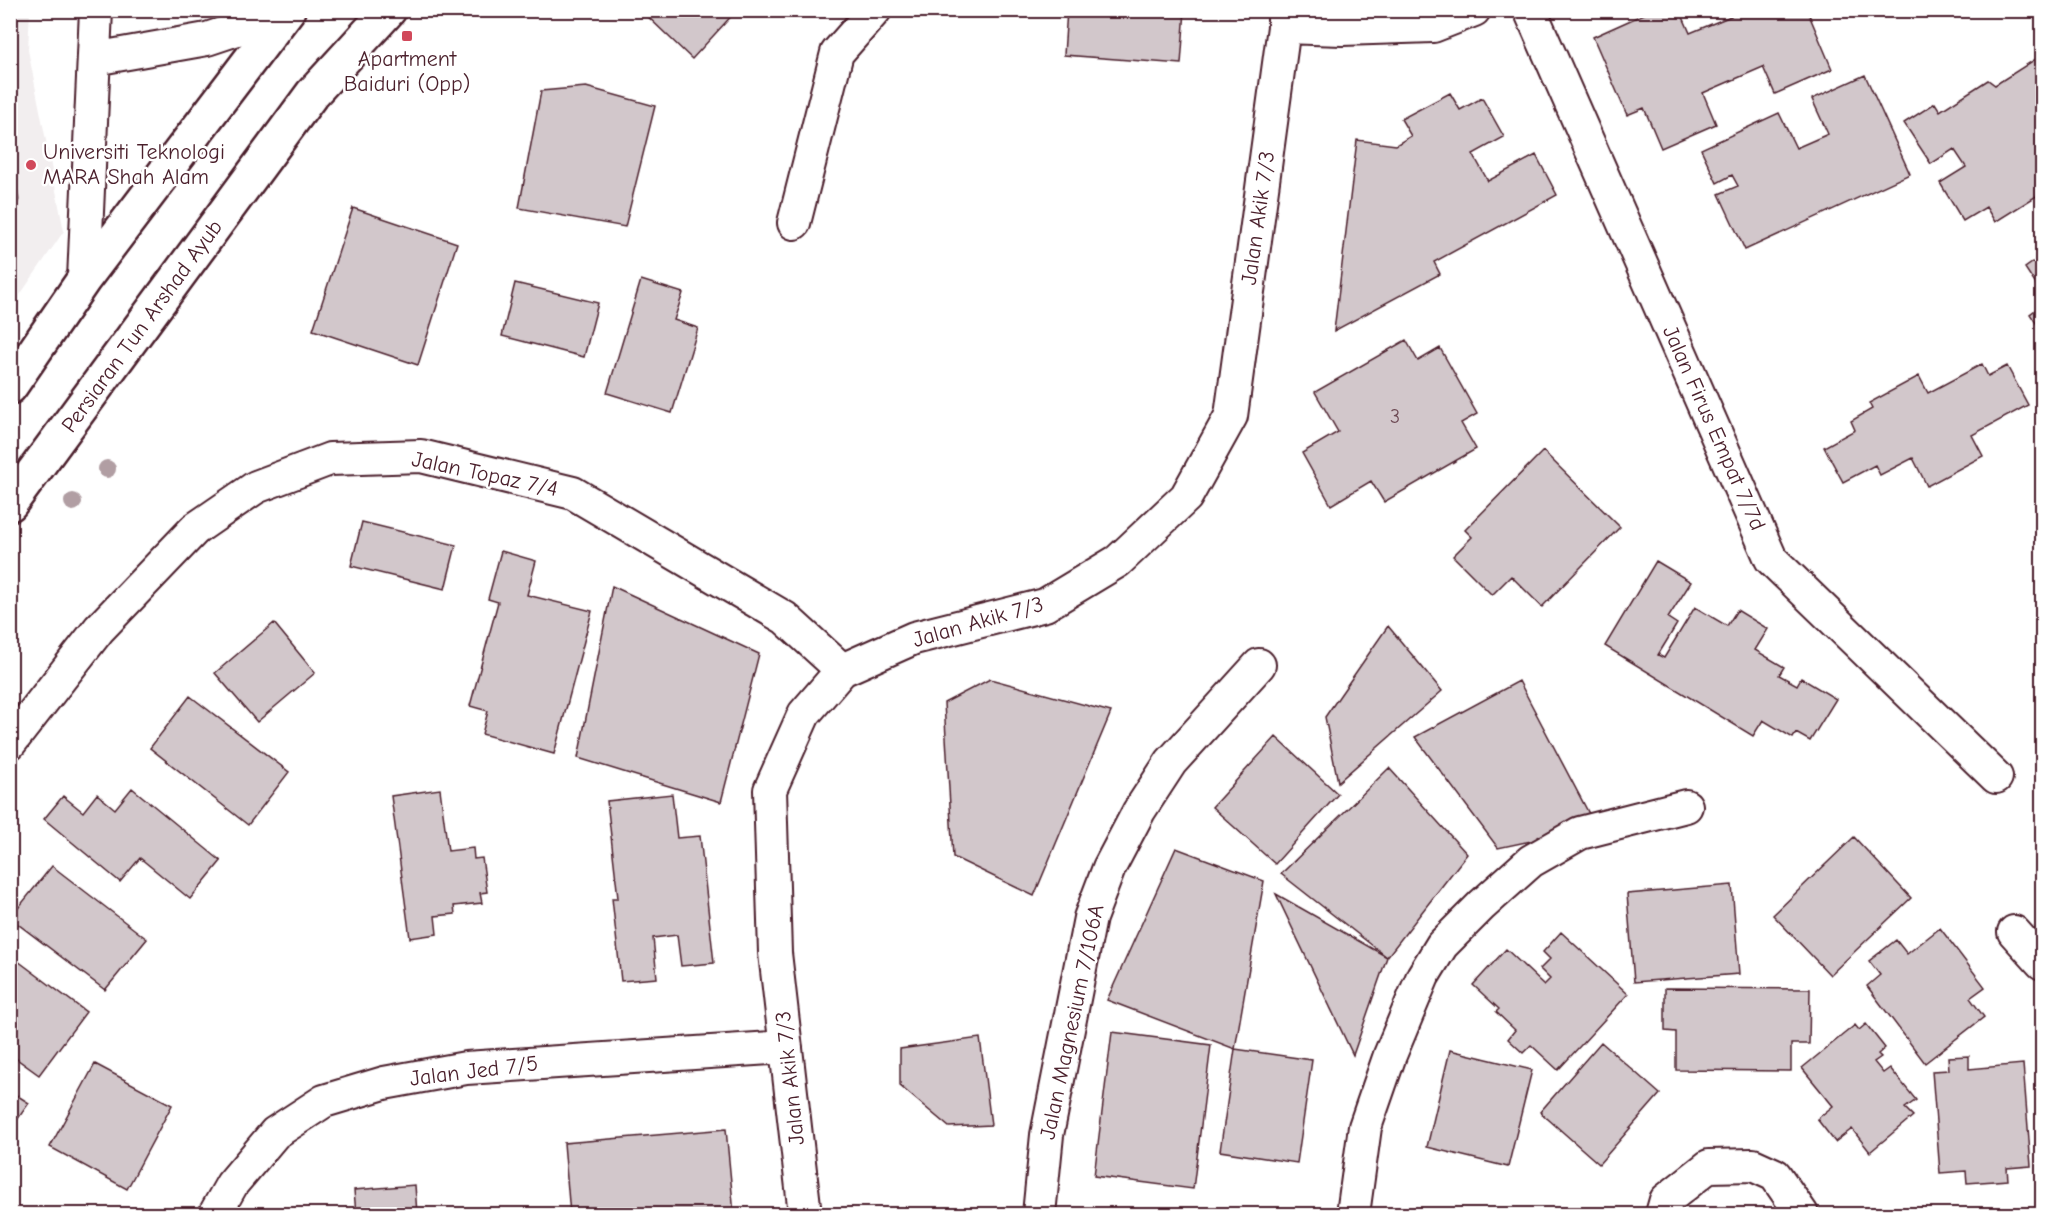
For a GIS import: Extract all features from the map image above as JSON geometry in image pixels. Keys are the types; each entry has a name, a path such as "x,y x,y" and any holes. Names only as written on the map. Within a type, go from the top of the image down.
{"main road":[{"name":"Persiaran Tun Arshad Ayub","path":"10,504 312,94 389,10"},
{"path":"10,387 84,279 286,12"}],"street":[{"path":"84,279 96,10"},
{"path":"794,223 837,53 875,10"},
{"path":"1284,19 1342,28 1433,26 1474,10"},
{"name":"Jalan Firus Empat 7/7d","path":"1530,10 1771,559 1996,777"},
{"path":"94,59 207,39 286,12"},
{"name":"Jalan Akik 7/3","path":"805,1215 775,953 770,790 804,714 843,669 915,638 1045,606 1118,561 1186,497 1231,416 1284,19"},
{"name":"Jalan Topaz 7/4","path":"10,743 99,629 195,529 256,487 330,459 421,456 573,493 785,618 843,669"},
{"name":"Jalan Magnesium 7/106A","path":"1038,1215 1047,1135 1090,918 1110,868 1139,811 1171,762 1258,665"},
{"path":"1353,1215 1365,1127 1390,1056 1423,976 1442,945 1531,861 1580,833 1686,806"},
{"path":"2014,932 2043,963"},
{"name":"Jalan Jed 7/5","path":"215,1215 232,1184 275,1133 324,1101 384,1083 466,1068 786,1047"},
{"path":"1662,1215 1665,1200 1709,1166 1753,1165 1775,1175 1802,1215"}],"shaded area":[{"name":"Universiti Teknologi MARA Shah Alam","path":"11,11 30,11 28,50 64,231 11,308"},
{"path":"11,155 19,200 10,218"}],"building":[{"path":"645,10 737,10 692,59 643,12"},
{"path":"1067,10 1185,10 1181,64 1064,55"},
{"path":"1653,10 1680,10 1690,33 1731,16 1729,10 1807,10 1832,69 1775,94 1763,67 1703,93 1716,124 1661,148 1644,108 1627,115 1593,37"},
{"path":"2042,55 2042,201 2038,195 1995,222 1986,207 1963,221 1940,183 1966,167 1954,149 1931,164 1904,123 1935,103 1940,111 1988,80 1995,85"},
{"path":"1865,75 1910,174 1745,250 1719,194 1738,186 1732,175 1717,183 1701,149 1779,113 1796,148 1828,134 1812,99"},
{"path":"586,87 655,106 625,227 519,208 541,91"},
{"path":"1450,93 1460,110 1482,98 1504,137 1473,154 1488,181 1536,155 1557,195 1434,262 1440,274 1334,331 1357,140 1396,145 1411,136 1401,119"},
{"path":"353,208 457,243 418,365 313,330"},
{"path":"2042,256 2042,294 2025,268"},
{"path":"641,280 683,293 674,320 698,328 672,413 607,393"},
{"path":"515,283 598,303 584,357 502,336"},
{"path":"2042,305 2042,332 2030,314"},
{"path":"1406,340 1418,361 1440,348 1477,414 1461,423 1476,449 1384,502 1371,481 1331,505 1302,453 1338,432 1315,392"},
{"path":"1982,364 1988,376 2007,366 2028,405 1972,435 1983,456 1927,486 1913,458 1880,475 1875,465 1843,482 1824,447 1855,430 1851,421 1872,409 1869,403 1919,376 1928,393"},
{"path":"1543,451 1620,527 1542,607 1511,576 1492,595 1453,556 1472,537 1465,530"},
{"path":"362,522 456,545 445,589 351,566"},
{"path":"501,551 536,561 527,595 592,611 554,754 482,734 488,711 470,706 498,602 488,599"},
{"path":"1656,561 1691,582 1668,618 1677,624 1658,655 1664,658 1695,607 1727,626 1737,610 1768,629 1755,650 1784,667 1779,675 1797,685 1801,678 1836,699 1810,741 1796,733 1793,738 1763,720 1753,736 1605,646"},
{"path":"612,586 759,654 721,802 578,758"},
{"path":"274,623 315,673 257,722 215,673"},
{"path":"1388,626 1442,691 1338,782 1325,717"},
{"path":"990,679 1111,712 1034,896 953,857 944,703"},
{"path":"1519,681 1596,827 1498,848 1415,737"},
{"path":"190,696 289,772 248,825 150,748"},
{"path":"1276,737 1338,794 1275,864 1212,807"},
{"path":"1389,768 1467,854 1387,957 1281,874"},
{"path":"132,788 221,861 190,899 140,858 120,882 44,819 63,796 83,812 97,794 115,809"},
{"path":"440,789 448,851 473,848 474,859 482,858 487,892 480,893 482,903 454,906 455,914 435,916 437,934 410,938 391,796"},
{"path":"672,794 677,838 700,836 714,963 681,966 677,935 653,938 657,978 621,981 612,898 618,898 607,801"},
{"path":"1854,837 1911,898 1830,975 1773,915"},
{"path":"1176,848 1264,881 1235,1049 1107,1000"},
{"path":"52,866 147,939 105,990 10,918"},
{"path":"1732,885 1739,974 1634,982 1627,894"},
{"path":"1276,894 1387,957 1353,1055"},
{"path":"1940,928 1985,987 1970,998 1984,1017 1925,1063 1867,986 1880,975 1869,961 1896,940 1907,954"},
{"path":"1561,932 1628,994 1558,1070 1531,1045 1523,1053 1508,1039 1515,1030 1496,1012 1499,1009 1473,985 1506,949 1544,985 1550,979 1540,969 1550,959 1543,952"},
{"path":"10,955 86,1012 39,1075 10,1054"},
{"path":"1665,988 1810,989 1809,1044 1791,1044 1791,1071 1676,1070 1676,1032 1665,1031"},
{"path":"1866,1024 1885,1048 1878,1054 1881,1057 1874,1062 1883,1073 1890,1068 1916,1100 1905,1108 1913,1116 1870,1152 1852,1129 1835,1142 1817,1119 1833,1106 1802,1068 1855,1025 1859,1030"},
{"path":"1112,1032 1211,1045 1193,1189 1094,1176"},
{"path":"980,1038 991,1125 949,1127 900,1086 900,1049"},
{"path":"1601,1042 1660,1094 1599,1164 1540,1112"},
{"path":"1235,1049 1312,1060 1297,1163 1220,1151"},
{"path":"1450,1050 1532,1070 1508,1167 1427,1147"},
{"path":"1969,1056 1969,1069 2023,1064 2031,1166 2007,1168 2008,1180 1967,1183 1966,1171 1940,1173 1932,1071 1949,1070 1948,1057"},
{"path":"95,1064 172,1105 127,1189 50,1147"},
{"path":"10,1091 29,1103 10,1130"},
{"path":"726,1129 734,1214 570,1214 564,1143"},
{"path":"415,1185 417,1214 356,1214 354,1190"}],"place":[{"name":"Apartment Baiduri (Opp)","path":"407,36"},
{"name":"Universiti Teknologi MARA Shah Alam","path":"31,165"}]}
